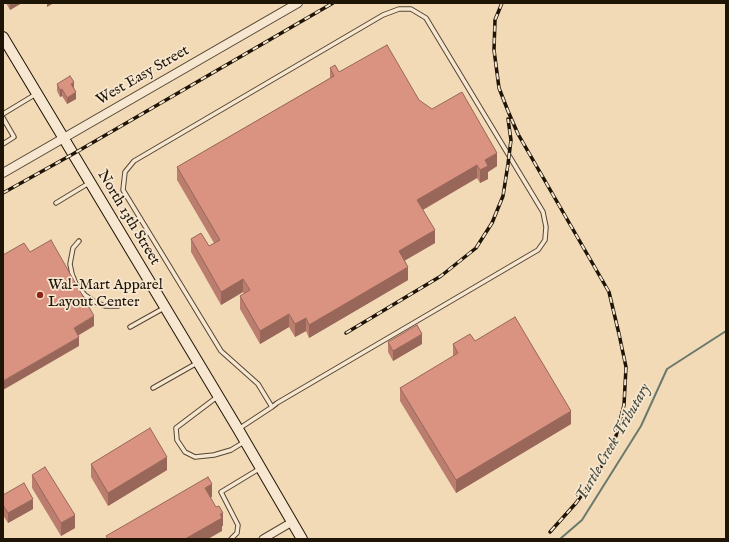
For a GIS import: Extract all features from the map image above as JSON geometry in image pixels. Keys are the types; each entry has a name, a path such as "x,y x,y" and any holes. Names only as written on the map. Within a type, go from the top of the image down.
{"main road":[{"name":"North 13th Street","path":"3,37 89,183 238,429 302,539"}],"street":[{"name":"West Easy Street","path":"3,172 298,3"},
{"path":"263,539 292,522"}],"lane":[{"path":"238,429 272,407 538,250 545,240 546,227 543,212 426,18 411,9 399,8 383,15 134,161 125,172 123,190 222,351 258,384 272,407"},
{"path":"3,114 37,94"},
{"path":"3,118 14,137 3,144"},
{"path":"56,203 89,183"},
{"path":"79,241 73,248 70,264 76,284 85,295 95,302 105,306 118,306"},
{"path":"130,327 164,307"},
{"path":"153,388 198,363"},
{"path":"218,396 176,428 177,440 185,452 195,457 214,455 231,450 245,442"},
{"path":"231,539 237,533 238,525 221,492 260,468"}],"building":[{"path":"387,45 419,100 432,109 462,92 497,153 485,160 488,166 480,170 477,165 417,200 435,230 399,251 408,267 309,325 306,318 295,324 289,314 260,331 240,296 250,290 243,279 221,292 191,239 201,233 209,246 220,240 177,167 334,76 330,68 335,65 339,72"},
{"path":"70,76 74,82 71,84 76,92 67,98 57,84"},
{"name":"Wal-Mart Apparel Layout Center","path":"51,240 94,316 74,328 79,337 3,381 3,255 24,243 30,252"},
{"path":"515,317 571,411 456,480 400,388 458,353 453,344 470,334 475,341"},
{"path":"417,325 422,334 393,351 388,342"},
{"path":"150,428 167,457 108,493 91,464"},
{"path":"45,467 75,515 61,523 32,475"},
{"path":"208,477 212,484 205,488 216,507 219,506 223,513 220,514 222,518 185,539 108,539 106,536"},
{"path":"24,483 33,499 8,513 3,505 3,495"}],"waterway":[{"name":"Turtle Creek Tributary","path":"560,539 582,520 641,426 667,369 726,331"}],"railway":[{"path":"3,193 333,3"},
{"path":"502,3 495,20 494,50 499,88 518,134 609,292 626,367 624,405 616,436 598,473 576,503 550,532"},
{"path":"346,333 441,276 476,248 492,223 503,196 511,140 508,119"}],"place":[{"name":"Wal-Mart Apparel Layout Center","path":"40,295"}]}
